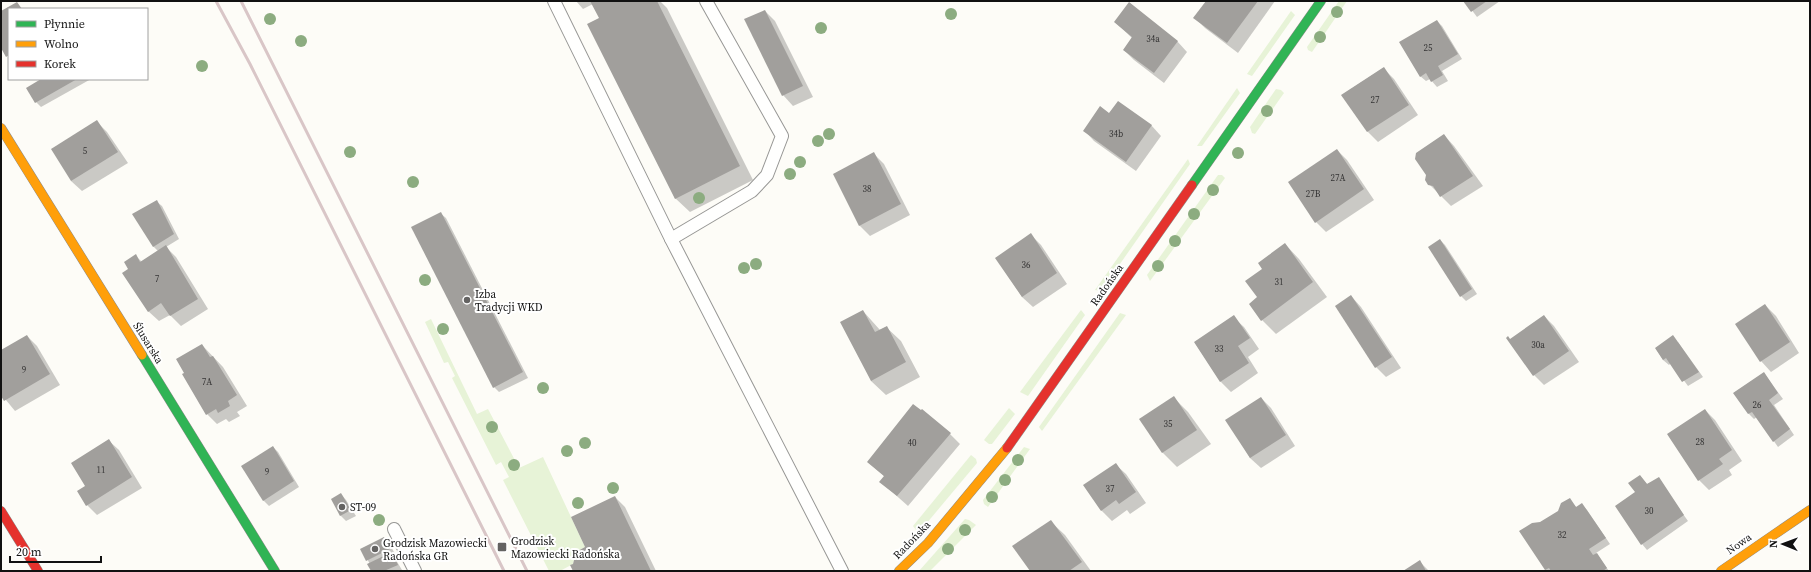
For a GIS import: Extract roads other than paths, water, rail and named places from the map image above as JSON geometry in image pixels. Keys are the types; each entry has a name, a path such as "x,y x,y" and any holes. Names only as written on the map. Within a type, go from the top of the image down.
{"street":[{"name":"Radońska","path":"899,571 928,543 999,459 1321,1"},
{"name":"Ślusarska","path":"1,128 275,571"},
{"name":"Nowa","path":"1721,571 1810,510"},
{"path":"1,511 38,571"}],"lane":[{"path":"554,1 671,240 842,571"},
{"path":"671,240 752,191 767,175 782,136 706,1"},
{"path":"394,530 415,571"}],"railway":[{"path":"216,1 250,64 504,571"},
{"path":"241,1 527,571"}],"place":[{"name":"Izba Tradycji WKD","path":"467,300"},
{"name":"ST-09","path":"342,507"},
{"name":"Grodzisk Mazowiecki Radońska","path":"502,547"},
{"name":"Grodzisk Mazowiecki Radońska GR","path":"375,549"}]}
